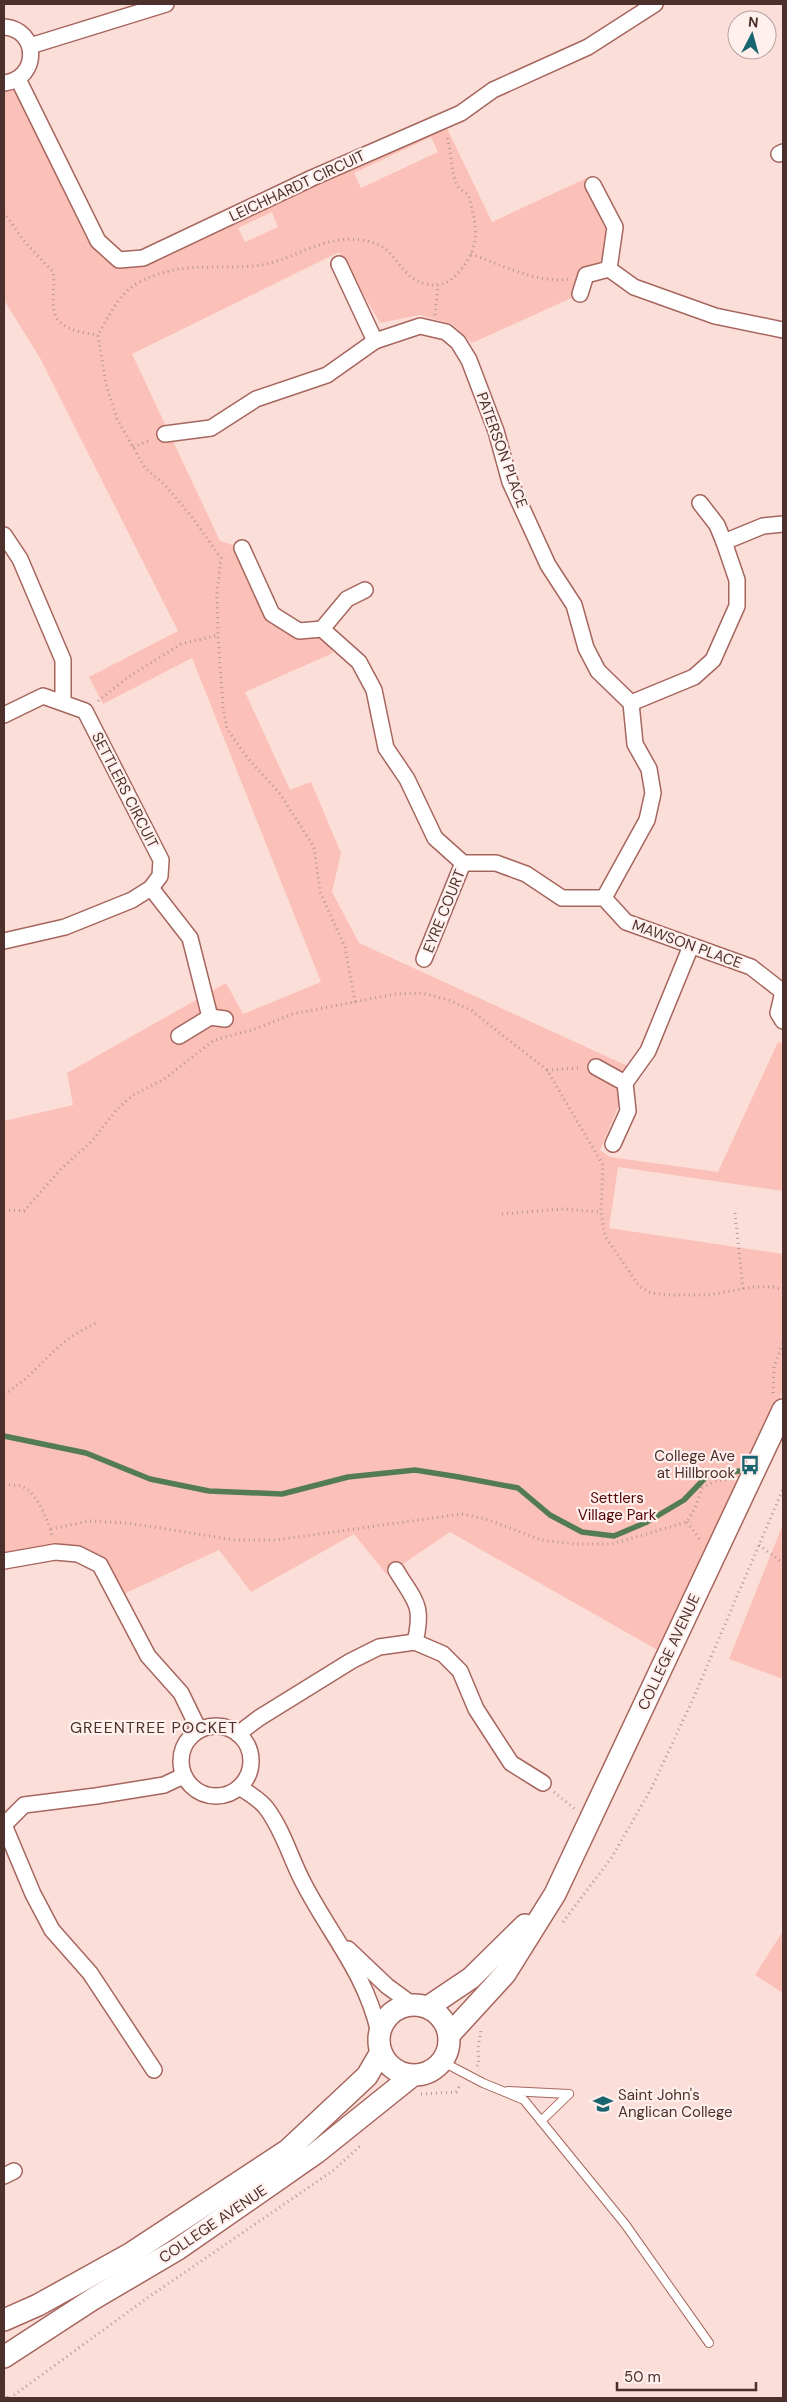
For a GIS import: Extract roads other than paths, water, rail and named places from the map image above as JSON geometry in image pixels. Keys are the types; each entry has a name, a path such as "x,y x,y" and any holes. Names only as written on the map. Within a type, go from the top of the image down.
{"street":[{"path":"30,46 166,4"},
{"name":"LEICHHARDT CIRCUIT","path":"11,81 98,241 119,260 143,258 304,182 461,113 493,90 588,46 655,4"},
{"path":"4,27 22,34 30,46 30,64 24,74 11,81"},
{"path":"593,185 615,227 609,269"},
{"path":"165,434 211,428 256,399 327,375 375,341 339,264"},
{"path":"580,294 586,275 609,269"},
{"path":"609,269 634,287 715,316 783,330"},
{"name":"PATERSON PLACE","path":"375,341 420,326 446,332 458,342 469,360 496,431 510,482 548,565 574,605 586,648 598,671 631,703"},
{"path":"242,548 272,614 299,630 322,629 359,662 374,690 386,748 407,779 435,838 463,863 496,863 526,874 562,898 604,898 647,820 653,793 649,769 635,744 631,703 694,677 713,660 737,606 737,580 724,542 717,525 700,503"},
{"path":"724,542 763,526 783,524"},
{"path":"4,535 20,559 63,660 62,701 44,696 4,715"},
{"path":"322,629 347,599 365,590"},
{"name":"SETTLERS CIRCUIT","path":"62,701 85,711 161,860 160,876 151,888"},
{"name":"EYRE COURT","path":"424,959 463,863"},
{"path":"4,941 65,927 132,900 151,888 190,938 210,1017"},
{"name":"MAWSON PLACE","path":"604,898 626,922 751,967 783,992 778,1013 783,1021"},
{"path":"613,1144 628,1111 625,1083 648,1051 691,946"},
{"path":"179,1036 210,1017 225,1019"},
{"path":"596,1067 625,1083"},
{"name":"COLLEGE AVENUE","path":"450,2034 505,1974 555,1894 783,1410"},
{"path":"4,1561 55,1552 78,1554 100,1565 148,1656 181,1693 199,1730"},
{"path":"396,1570 419,1608 420,1622 415,1642"},
{"path":"238,1734 259,1718 352,1661 379,1647 415,1642 443,1654 460,1671 476,1708 511,1763 543,1783"},
{"path":"211,1726 222,1726 238,1734 247,1744 251,1756 250,1773 240,1787 232,1793 220,1797 206,1796 195,1790 183,1776 180,1757 184,1745 199,1730 211,1726"},
{"path":"154,2070 90,1973 52,1930 33,1894 4,1825 24,1805 96,1796 154,1786 183,1776"},
{"path":"240,1787 266,1807 285,1841 304,1884 338,1939 373,2005 380,2043 392,2068 412,2076"},
{"name":"COLLEGE AVENUE","path":"4,2320 38,2305 130,2254 288,2150 367,2076 380,2043 384,2022 392,2013 403,2007 421,2006 471,1978 555,1894"},
{"path":"338,1939 387,1986 442,2018 450,2034 450,2047 443,2062"},
{"name":"COLLEGE AVENUE","path":"4,2358 92,2299 178,2249 316,2153 412,2076 422,2075 434,2070 443,2062"}],"lane":[{"path":"443,2062 524,2100 625,2224 709,2343"},
{"path":"499,2089 569,2094 541,2121"}],"waterway":[{"path":"4,1436 86,1453 150,1479 209,1491 282,1494 348,1477 415,1470 459,1477 518,1488 550,1515 582,1532 614,1536 647,1522 684,1500 708,1475 739,1471"}],"place":[{"name":"College Ave at Hillbrook","path":"750,1465"},
{"name":"Saint John's Anglican College","path":"603,2104"}],"district":[{"name":"GREENTREE POCKET","path":"154,1727"}],"park label":[{"name":"Settlers Village Park","path":"617,1506"}]}
